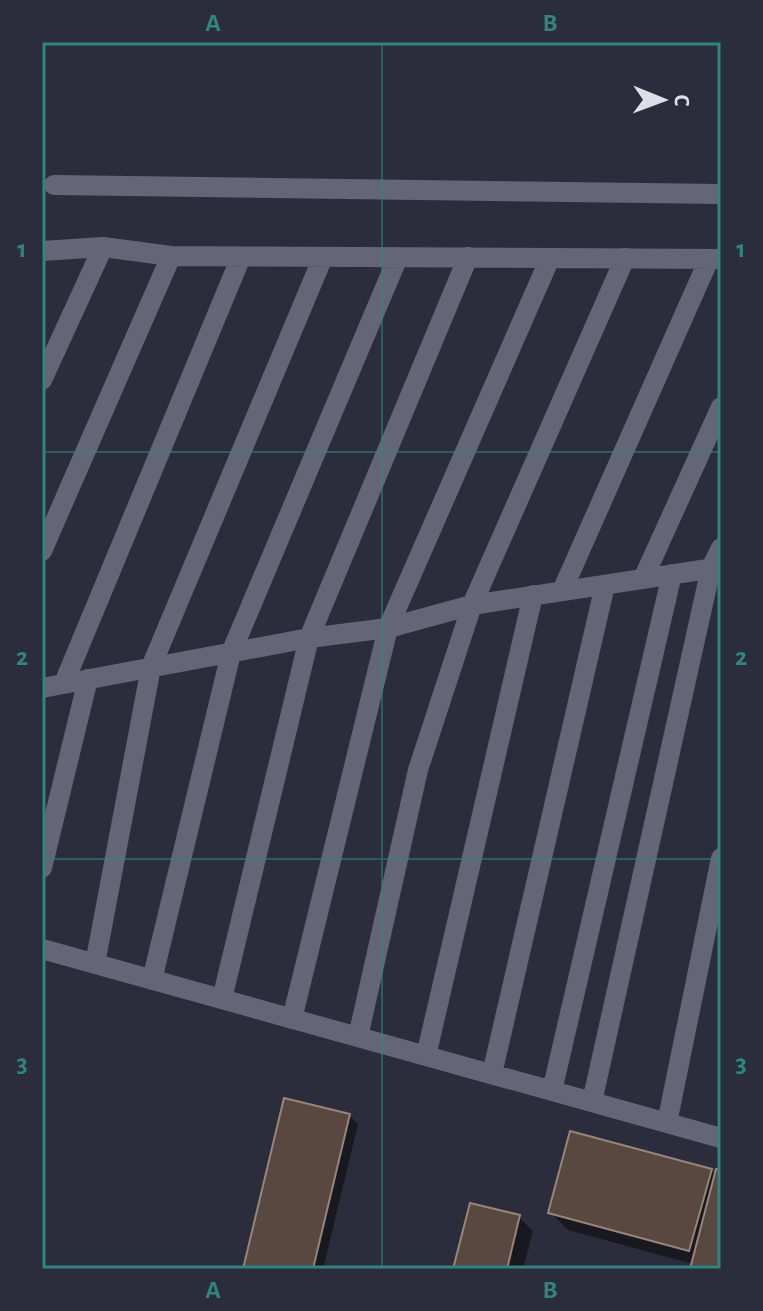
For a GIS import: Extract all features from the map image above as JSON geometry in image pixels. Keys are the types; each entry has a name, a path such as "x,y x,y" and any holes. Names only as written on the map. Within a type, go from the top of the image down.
{"lane":[{"path":"54,185 721,194"},
{"path":"42,380 103,247"},
{"path":"42,251 103,247 171,256 715,259 562,591"},
{"path":"42,551 171,256"},
{"path":"64,683 241,257"},
{"path":"95,964 151,667 323,257"},
{"path":"152,980 231,653 398,257"},
{"path":"222,999 309,638 468,257"},
{"path":"292,1019 388,628 550,258"},
{"path":"358,1037 418,770 472,605 625,258"},
{"path":"643,579 721,407"},
{"path":"592,1102 721,548"},
{"path":"42,688 309,638 388,628 472,605 716,568"},
{"path":"552,1091 672,574"},
{"path":"492,1074 605,585"},
{"path":"426,1056 533,595"},
{"path":"42,868 88,679"},
{"path":"667,1123 721,858"},
{"path":"42,949 721,1138"}],"building":[{"path":"284,1098 350,1114 313,1269 243,1269"},
{"path":"570,1131 712,1169 689,1251 548,1213"},
{"path":"716,1169 721,1170 721,1269 690,1269"},
{"path":"470,1203 520,1215 507,1269 453,1269"}]}
